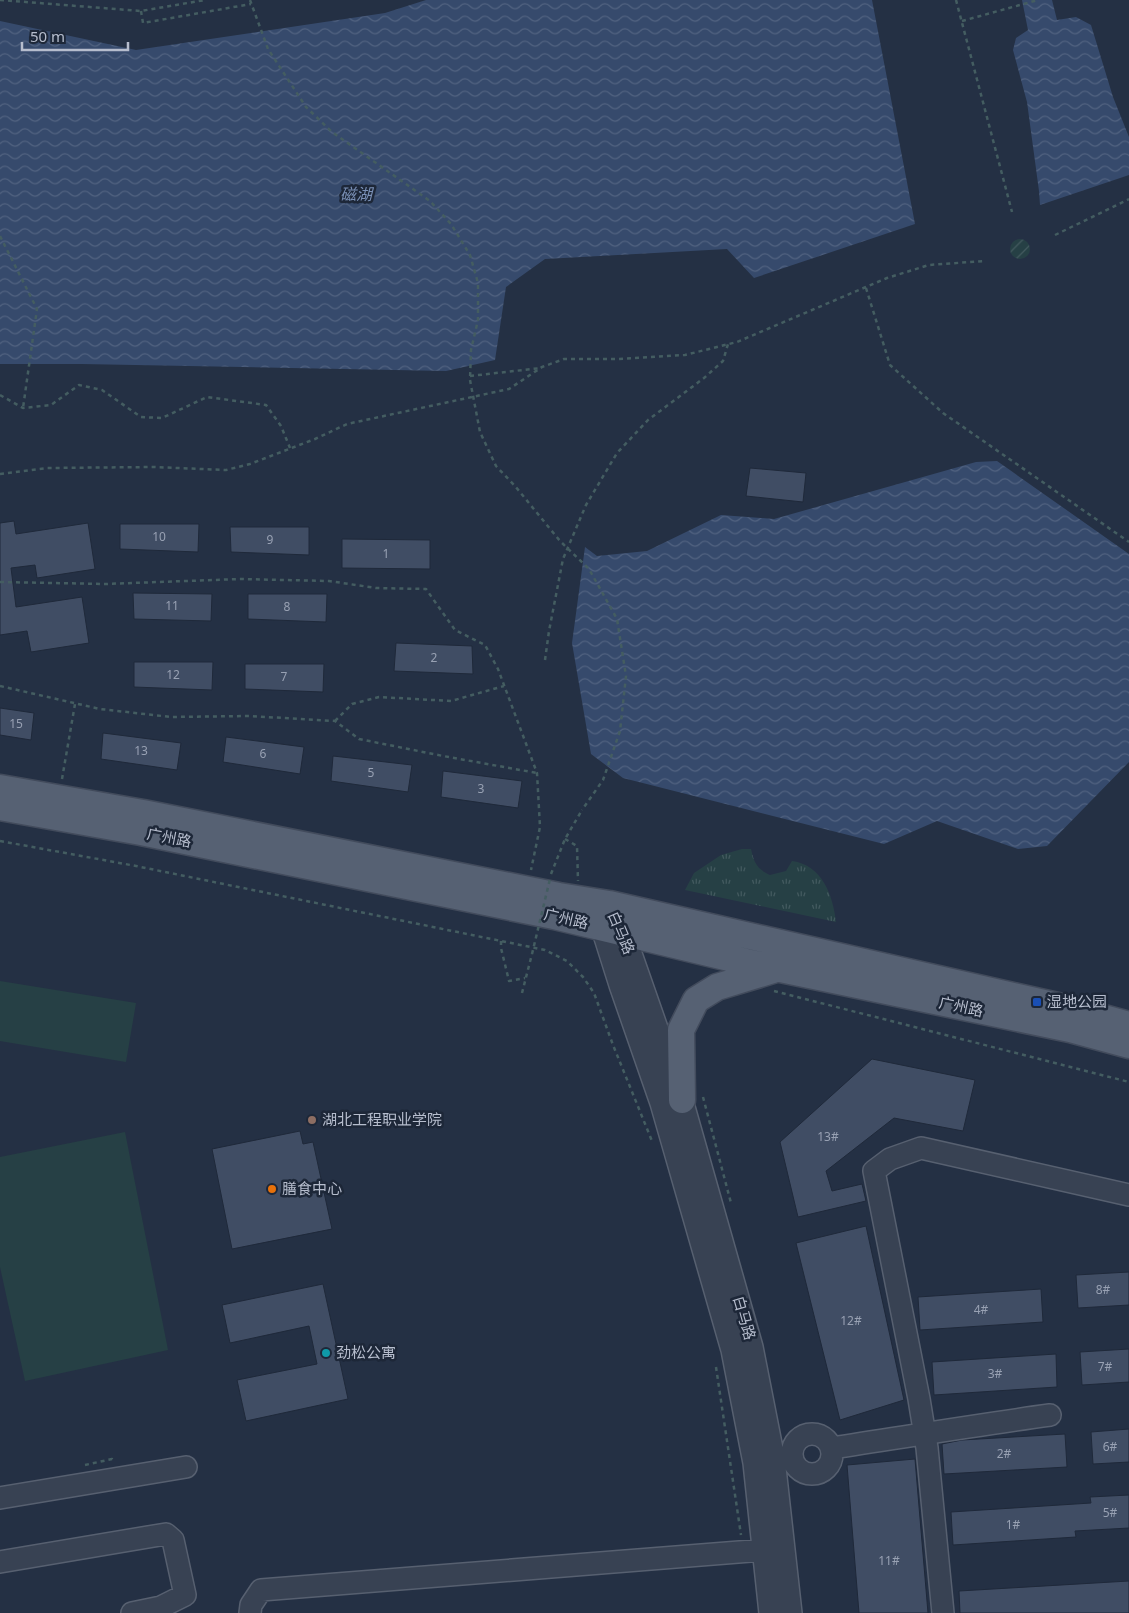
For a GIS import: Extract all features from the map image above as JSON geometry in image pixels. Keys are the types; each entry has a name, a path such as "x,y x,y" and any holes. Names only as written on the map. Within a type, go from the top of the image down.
{"main road":[{"name":"广州路","path":"0,788 144,814 527,889 775,980 1060,1027 1129,1045"},
{"name":"广州路","path":"0,807 141,832 535,912 611,921 1075,1010 1129,1025"},
{"path":"682,1100 681,1030 696,1000 717,988 775,980"}],"street":[{"name":"白马路","path":"611,921 682,1100 752,1347 774,1459 774,1549 770,1613"},
{"name":"白马路","path":"611,921 620,985 662,1103 732,1350 754,1463 791,1613"},
{"path":"943,1613 924,1434 874,1171 890,1159 921,1148 1129,1195"},
{"path":"831,1448 946,1429 1050,1415"},
{"path":"817,1434 828,1442 831,1448 831,1461 823,1471 810,1475 796,1476 791,1457 791,1438 817,1434"},
{"path":"0,1498 186,1467"},
{"path":"0,1562 166,1534 173,1540 185,1595 161,1607 132,1613"},
{"path":"250,1613 251,1605 261,1590 774,1549"}],"path":[{"path":"0,0 141,11 205,0"},
{"path":"956,0 1012,212"},
{"path":"962,21 1038,0"},
{"path":"141,11 143,23 250,2 268,49 306,107 332,132 430,201 451,224 470,255 478,283 478,320 472,350 470,376 480,432 496,466 560,541 589,570 617,619 626,676 620,731 603,780 565,839 551,874 522,993"},
{"path":"1055,235 1129,199"},
{"path":"0,236 37,309 23,408"},
{"path":"0,474 47,468 226,470 250,464 347,424 509,389 542,367 564,358 617,359 685,354 738,342 887,278 929,266 984,261"},
{"path":"866,287 890,365 943,412 1129,542"},
{"path":"545,660 548,631 563,559 586,505 617,453 648,420 704,378 723,361 728,344"},
{"path":"470,376 542,367"},
{"path":"0,395 23,408 51,405 80,385 102,390 141,418 162,418 207,397 266,405 281,426 290,448"},
{"path":"0,582 105,584 240,579 329,581 376,588 426,589 455,630 484,645 498,669 537,772 540,827 527,889"},
{"path":"0,686 100,709 171,717 249,716 335,721 359,738 443,756 537,772"},
{"path":"335,721 352,704 379,697 451,701 504,686"},
{"path":"62,783 75,704"},
{"path":"565,839 577,846 578,884"},
{"path":"0,841 136,866 545,950 567,961 583,977 594,993 654,1150"},
{"path":"501,941 500,948 509,981 525,978"},
{"path":"775,980 1129,1082"},
{"path":"715,1359 743,1551"}],"green space":[{"path":"1016,239 1024,239 1030,245 1030,253 1024,259 1016,259 1010,253 1010,245"},
{"path":"742,849 751,849 757,865 770,875 786,871 792,861 811,868 829,892 836,922 685,890 694,873 721,855"},
{"path":"0,981 136,1003 126,1062 0,1041"},
{"path":"125,1132 168,1350 25,1381 0,1267 0,1157"}],"water":[{"name":"磁湖","path":"426,0 872,0 915,224 754,278 727,249 545,259 506,287 495,360 446,371 0,364 0,21 136,50 385,13"},
{"path":"1022,0 1052,0 1057,20 1076,17 1091,25 1113,97 1129,137 1129,175 1040,205 1027,102 1013,50 1016,38 1028,30"},
{"path":"997,461 1129,554 1129,762 1047,846 1018,849 937,821 884,844 623,778 591,754 572,643 585,547 597,556 647,551 721,515 774,519 976,462"}],"building":[{"path":"750,468 806,473 803,502 746,496"},
{"path":"14,521 16,534 88,523 95,569 37,578 35,565 11,568 16,607 82,597 89,643 31,652 27,631 0,635 0,523"},
{"path":"120,524 199,524 198,552 120,549"},
{"path":"230,527 309,527 309,555 231,552"},
{"path":"342,539 430,540 430,569 342,568"},
{"path":"133,593 212,594 211,621 134,619"},
{"path":"248,594 327,594 326,622 248,619"},
{"path":"396,643 472,646 473,674 394,671"},
{"path":"134,662 213,662 212,690 134,687"},
{"path":"245,664 324,664 323,692 245,689"},
{"path":"0,708 34,713 31,740 0,735"},
{"path":"103,733 181,743 177,770 101,759"},
{"path":"226,737 304,747 300,774 223,762"},
{"path":"333,756 412,765 408,792 331,781"},
{"path":"443,771 522,781 518,808 441,797"},
{"path":"872,1059 975,1080 963,1131 894,1118 826,1171 832,1191 862,1184 866,1201 798,1217 780,1142"},
{"name":"膳食中心","path":"300,1131 303,1144 313,1142 332,1229 232,1249 212,1149"},
{"path":"866,1226 904,1400 840,1420 796,1243"},
{"path":"1129,1272 1129,1305 1078,1308 1076,1275"},
{"name":"劲松公寓","path":"323,1284 348,1399 246,1421 237,1380 317,1364 309,1326 230,1343 222,1305"},
{"path":"1041,1289 1043,1322 920,1330 918,1297"},
{"path":"1129,1349 1129,1382 1082,1385 1080,1352"},
{"path":"1056,1354 1057,1387 934,1395 932,1362"},
{"path":"1129,1429 1129,1462 1093,1464 1091,1432"},
{"path":"1065,1434 1067,1467 944,1474 942,1444 962,1440"},
{"path":"915,1459 928,1613 859,1613 847,1465"},
{"path":"1129,1495 1129,1528 1075,1531 1076,1537 953,1545 951,1512 1091,1503 1090,1497"},
{"path":"1129,1581 1129,1613 960,1613 959,1591"}],"place":[{"name":"湿地公园","path":"1037,1002"},
{"name":"湖北工程职业学院","path":"312,1120"},
{"name":"膳食中心","path":"272,1189"},
{"name":"劲松公寓","path":"326,1353"}]}
